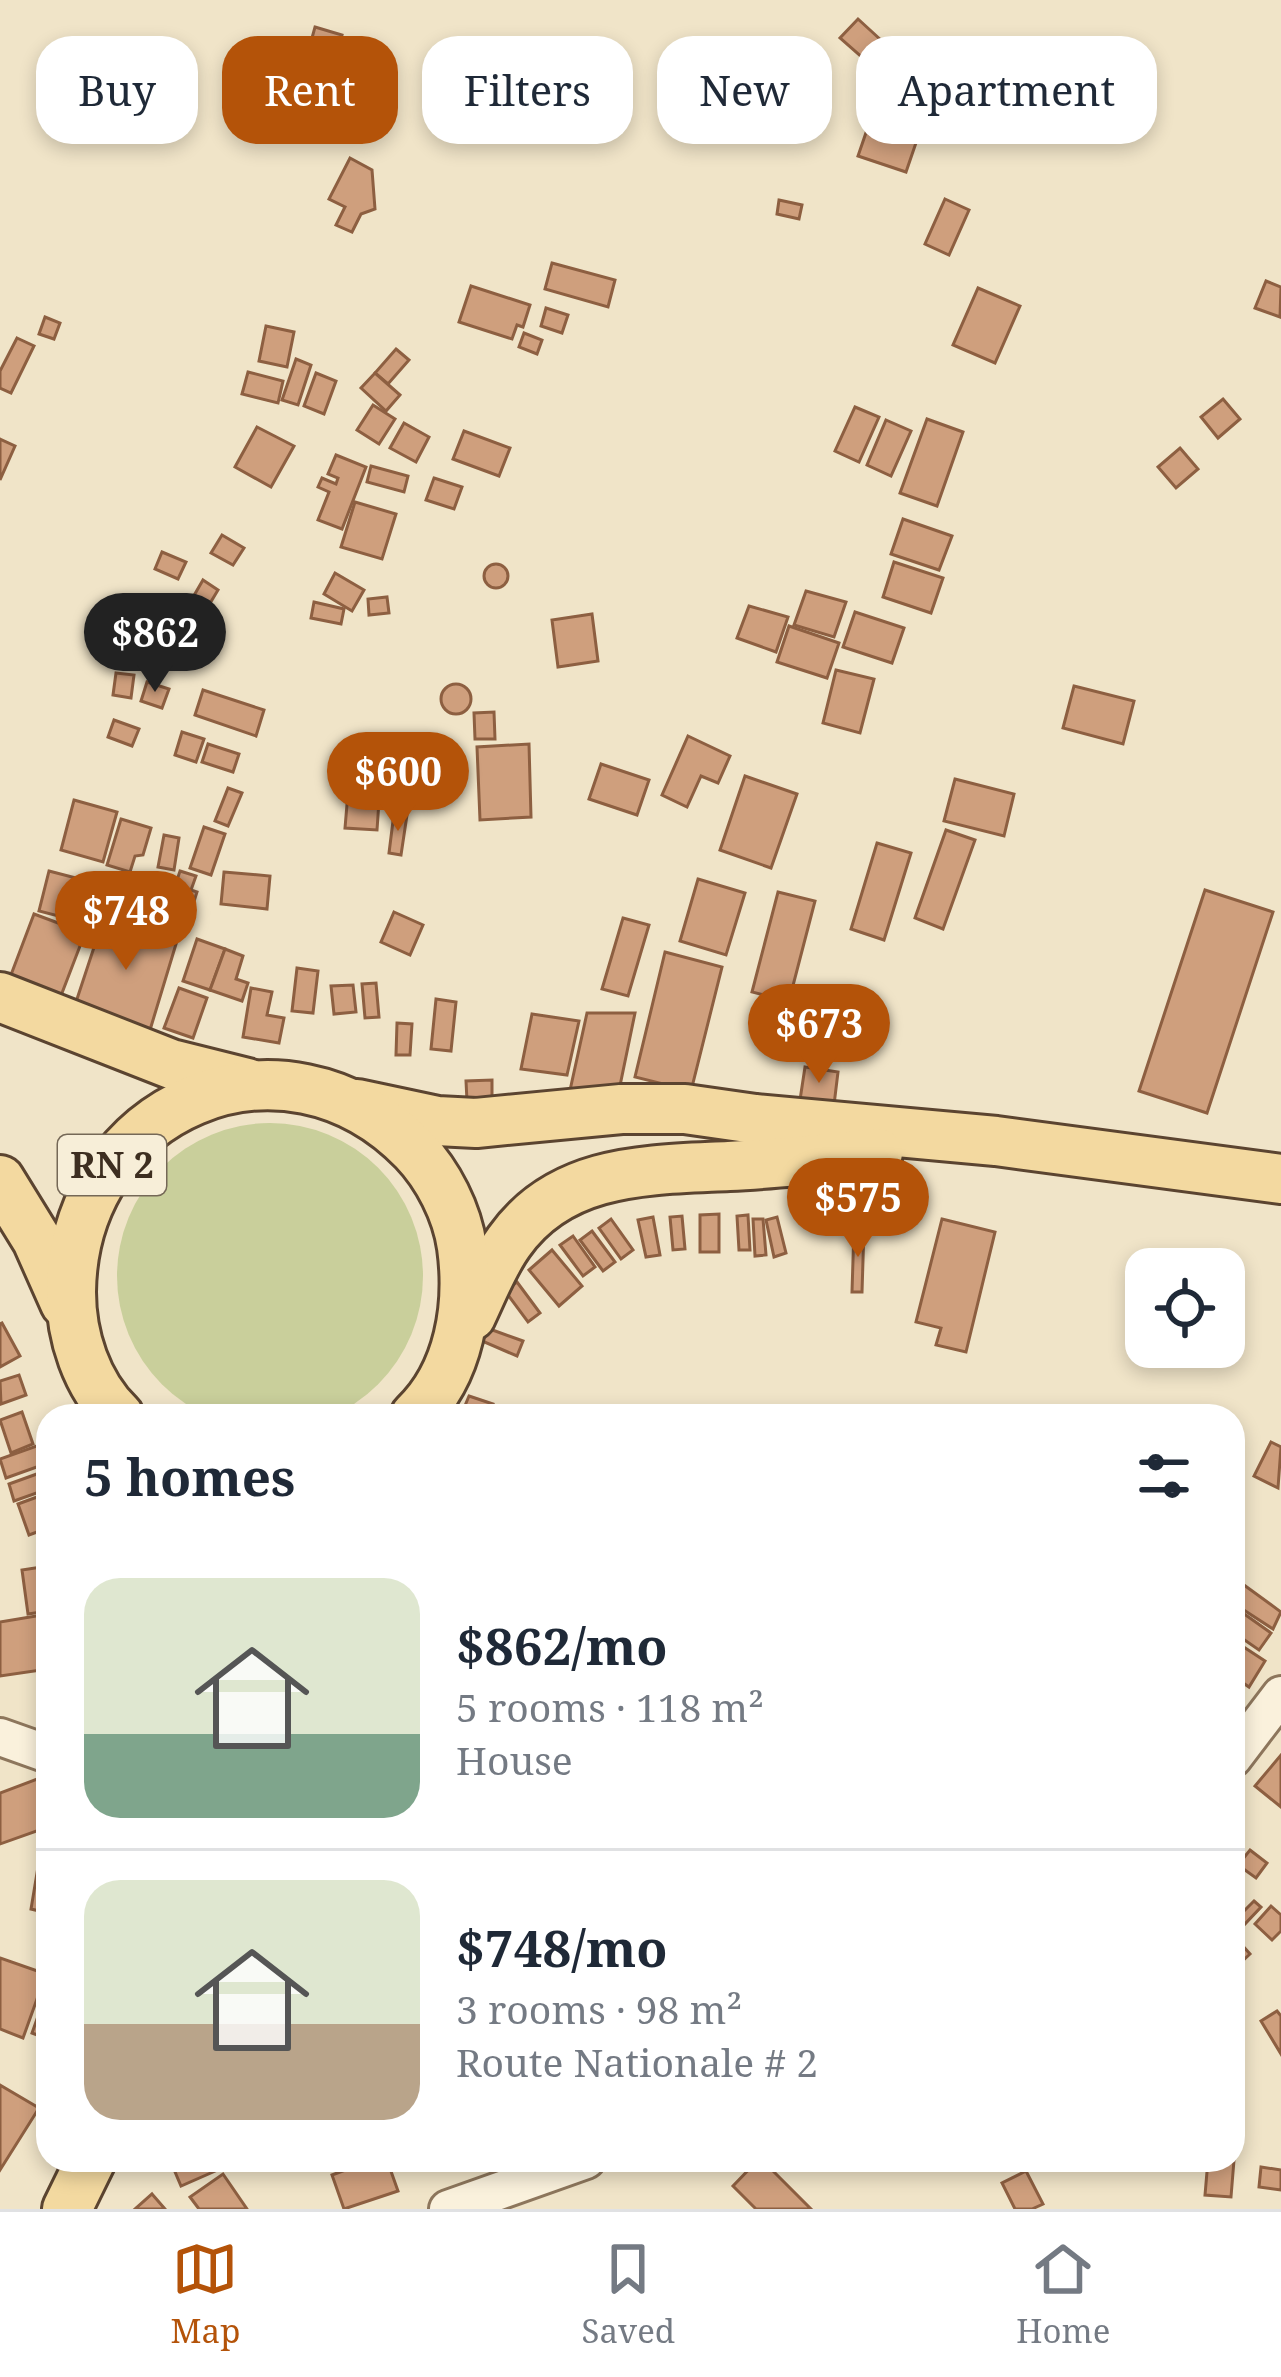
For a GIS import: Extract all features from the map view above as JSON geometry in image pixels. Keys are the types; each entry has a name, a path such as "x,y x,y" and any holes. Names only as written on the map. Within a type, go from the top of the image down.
{"main road":[{"name":"RN 2","path":"0,998 171,1064 357,1104 410,1145 446,1196 460,1236 466,1277 464,1319 451,1360 423,1404"},
{"name":"RN 2","path":"71,1315 72,1250 93,1189 133,1138 186,1102 252,1084"},
{"path":"357,1104 437,1121 476,1123 685,1108 754,1119 996,1141 1281,1179"},
{"path":"451,1360 507,1244 545,1204 586,1181 634,1170 744,1166 996,1141"},
{"name":"RN 2","path":"0,1180 38,1240 71,1315 85,1365 109,1404"},
{"path":"67,2209 85,2172"}],"street":[{"path":"1245,1742 1281,1695"},
{"path":"0,1737 36,1750"},
{"path":"448,2209 552,2172"}],"green space":[{"path":"240,1126 300,1126 355,1149 397,1191 420,1246 420,1306 411,1335 378,1384 353,1404 187,1404 143,1361 120,1306 120,1246 143,1191 185,1149"}],"building":[{"path":"858,19 877,36 856,36 856,52 840,38"},
{"path":"315,27 342,35 342,36 313,36"},
{"path":"862,144 916,144 906,172 858,156"},
{"path":"350,158 372,170 375,209 361,214 352,232 336,225 345,207 329,199"},
{"path":"945,199 969,210 949,255 925,244"},
{"path":"779,200 802,205 799,219 777,214"},
{"path":"552,263 615,280 608,307 545,289"},
{"path":"1266,281 1281,287 1280,317 1255,308"},
{"path":"471,286 530,305 523,327 517,325 512,339 459,322"},
{"path":"978,288 1020,306 995,363 953,345"},
{"path":"546,308 568,315 562,333 541,326"},
{"path":"45,317 60,323 54,339 39,334"},
{"path":"266,326 294,332 287,367 259,361"},
{"path":"524,333 542,340 537,354 519,347"},
{"path":"17,338 34,346 11,393 0,388 0,371"},
{"path":"396,349 409,360 388,384 375,373"},
{"path":"296,359 311,365 298,405 282,400"},
{"path":"248,372 283,381 278,403 242,394"},
{"path":"316,373 336,381 324,414 304,406"},
{"path":"375,373 400,395 386,411 361,388"},
{"path":"1223,399 1240,419 1218,438 1201,417"},
{"path":"373,405 395,419 379,444 357,430"},
{"path":"855,407 879,417 859,462 835,451"},
{"path":"927,419 963,432 937,506 900,493"},
{"path":"886,420 911,431 891,476 867,465"},
{"path":"404,423 429,437 416,462 390,448"},
{"path":"257,427 294,446 271,487 235,467"},
{"path":"464,431 510,448 499,476 453,459"},
{"path":"0,439 15,446 0,480"},
{"path":"1180,448 1198,469 1176,488 1158,467"},
{"path":"336,455 366,467 342,529 318,520 329,492 318,487 322,478 336,484 338,478 328,474"},
{"path":"371,466 408,476 404,492 367,482"},
{"path":"434,478 462,487 454,509 426,500"},
{"path":"355,502 396,514 382,559 341,547"},
{"path":"903,519 952,536 939,570 891,554"},
{"path":"222,535 244,548 233,565 211,553"},
{"path":"162,552 186,562 178,579 155,569"},
{"path":"894,562 943,578 931,613 883,597"},
{"path":"496,564 505,567 505,585 496,588 487,585 484,576 487,567"},
{"path":"335,573 364,590 352,611 324,594"},
{"path":"203,580 218,590 200,620 185,611"},
{"path":"806,591 846,602 834,637 794,625"},
{"path":"387,597 389,613 369,615 368,599"},
{"path":"314,602 344,609 341,624 311,618"},
{"path":"749,606 788,617 776,652 737,638"},
{"path":"855,612 904,628 892,663 843,647"},
{"path":"592,614 598,661 558,667 552,620"},
{"path":"789,626 839,643 827,678 777,662"},
{"path":"836,670 874,679 860,733 823,723"},
{"path":"116,673 134,675 131,698 113,695"},
{"path":"147,682 169,689 162,708 141,701"},
{"path":"456,684 467,688 471,699 467,710 456,714 445,710 441,699 445,688"},
{"path":"1074,686 1134,701 1123,744 1063,728"},
{"path":"203,690 264,710 256,736 195,715"},
{"path":"494,712 495,739 475,739 474,713"},
{"path":"114,720 139,729 132,746 108,737"},
{"path":"182,732 204,739 196,762 175,755"},
{"path":"688,736 730,756 718,783 701,776 687,807 662,795"},
{"path":"208,744 239,754 233,772 202,762"},
{"path":"529,744 531,817 480,820 477,747"},
{"path":"601,764 649,780 637,815 589,799"},
{"path":"350,769 381,772 377,830 345,828"},
{"path":"745,776 797,794 771,868 720,850"},
{"path":"955,779 1014,794 1004,836 944,821"},
{"path":"228,788 242,793 228,826 215,821"},
{"path":"74,800 117,812 103,862 61,850"},
{"path":"394,813 407,815 401,855 389,853"},
{"path":"121,819 151,828 143,855 135,856 130,872 107,865"},
{"path":"204,827 225,834 211,875 190,868"},
{"path":"946,830 975,840 943,929 915,918"},
{"path":"164,835 179,838 174,870 158,867"},
{"path":"877,843 911,853 884,940 851,929"},
{"path":"49,871 103,885 93,925 39,911"},
{"path":"180,871 196,876 191,890 197,892 184,933 162,925"},
{"path":"224,872 270,876 267,909 221,904"},
{"path":"698,879 745,893 726,955 680,941"},
{"path":"1205,890 1273,912 1207,1113 1139,1091"},
{"path":"778,892 815,901 789,1001 752,992"},
{"path":"394,912 423,925 410,955 381,942"},
{"path":"34,914 85,933 57,1006 6,988"},
{"path":"105,914 176,944 150,1030 75,1005"},
{"path":"623,918 649,925 628,996 602,989"},
{"path":"197,939 225,949 210,990 183,981"},
{"path":"225,949 243,956 236,979 248,983 242,1001 210,990"},
{"path":"665,952 722,967 691,1091 635,1077"},
{"path":"297,968 318,971 313,1013 292,1011"},
{"path":"376,983 379,1017 365,1018 362,984"},
{"path":"353,985 356,1012 334,1014 331,986"},
{"path":"179,988 207,998 193,1038 164,1028"},
{"path":"251,988 272,992 267,1015 284,1018 279,1043 243,1037"},
{"path":"436,999 456,1002 451,1051 431,1049"},
{"path":"587,1013 635,1013 616,1105 567,1104"},
{"path":"532,1014 579,1021 567,1075 521,1069"},
{"path":"397,1023 412,1024 410,1055 396,1055"},
{"path":"805,1067 838,1072 834,1105 800,1100"},
{"path":"492,1080 492,1101 467,1101 466,1081"},
{"path":"719,1214 719,1252 700,1252 700,1215"},
{"path":"748,1215 750,1250 739,1250 737,1216"},
{"path":"682,1216 685,1249 673,1250 670,1217"},
{"path":"653,1217 660,1255 646,1257 638,1220"},
{"path":"777,1217 786,1253 774,1257 766,1220"},
{"path":"611,1219 633,1250 621,1259 599,1228"},
{"path":"753,1219 763,1219 766,1255 755,1256"},
{"path":"942,1219 995,1232 966,1352 936,1345 941,1328 916,1322"},
{"path":"854,1228 864,1228 862,1292 852,1292"},
{"path":"592,1231 615,1262 603,1271 580,1240"},
{"path":"573,1236 595,1267 583,1276 560,1245"},
{"path":"552,1250 582,1286 559,1306 529,1270"},
{"path":"517,1282 540,1313 528,1322 505,1291"},
{"path":"0,1324 20,1356 0,1367"},
{"path":"487,1328 523,1341 517,1356 482,1341"},
{"path":"19,1375 26,1395 1,1404 0,1381"},
{"path":"469,1396 493,1404 466,1404"},
{"path":"22,1412 33,1444 11,1453 0,1420"},
{"path":"1271,1442 1281,1447 1278,1488 1254,1476"},
{"path":"36,1446 36,1467 6,1478 0,1459"},
{"path":"36,1474 36,1493 14,1501 9,1484"},
{"path":"36,1497 36,1532 29,1535 18,1504"},
{"path":"36,1568 36,1613 28,1614 22,1570"},
{"path":"1245,1586 1281,1612 1273,1629 1245,1611"},
{"path":"1245,1615 1271,1633 1259,1650 1245,1640"},
{"path":"36,1616 36,1671 0,1676 0,1622"},
{"path":"1245,1648 1265,1661 1249,1687 1245,1684"},
{"path":"1281,1755 1281,1807 1255,1786"},
{"path":"36,1780 36,1831 0,1844 0,1793"},
{"path":"1250,1850 1267,1863 1256,1878 1245,1870"},
{"path":"1254,1901 1261,1907 1245,1924 1245,1910"},
{"path":"1271,1906 1281,1915 1281,1931 1272,1940 1255,1924"},
{"path":"0,1958 36,1971 36,2002 23,2038 0,2029"},
{"path":"1277,2011 1281,2016 1281,2054 1261,2021"},
{"path":"0,2085 36,2106 36,2113 0,2170"},
{"path":"1261,2167 1281,2170 1281,2190 1259,2187"},
{"path":"175,2172 213,2172 181,2186"},
{"path":"391,2172 398,2191 344,2209 332,2175"},
{"path":"746,2172 774,2172 811,2209 756,2209 733,2186"},
{"path":"1027,2172 1043,2204 1015,2209 1002,2183"},
{"path":"1207,2172 1233,2172 1231,2197 1205,2195"},
{"path":"223,2174 247,2209 199,2209 190,2197"},
{"path":"152,2194 165,2209 135,2209"}]}
